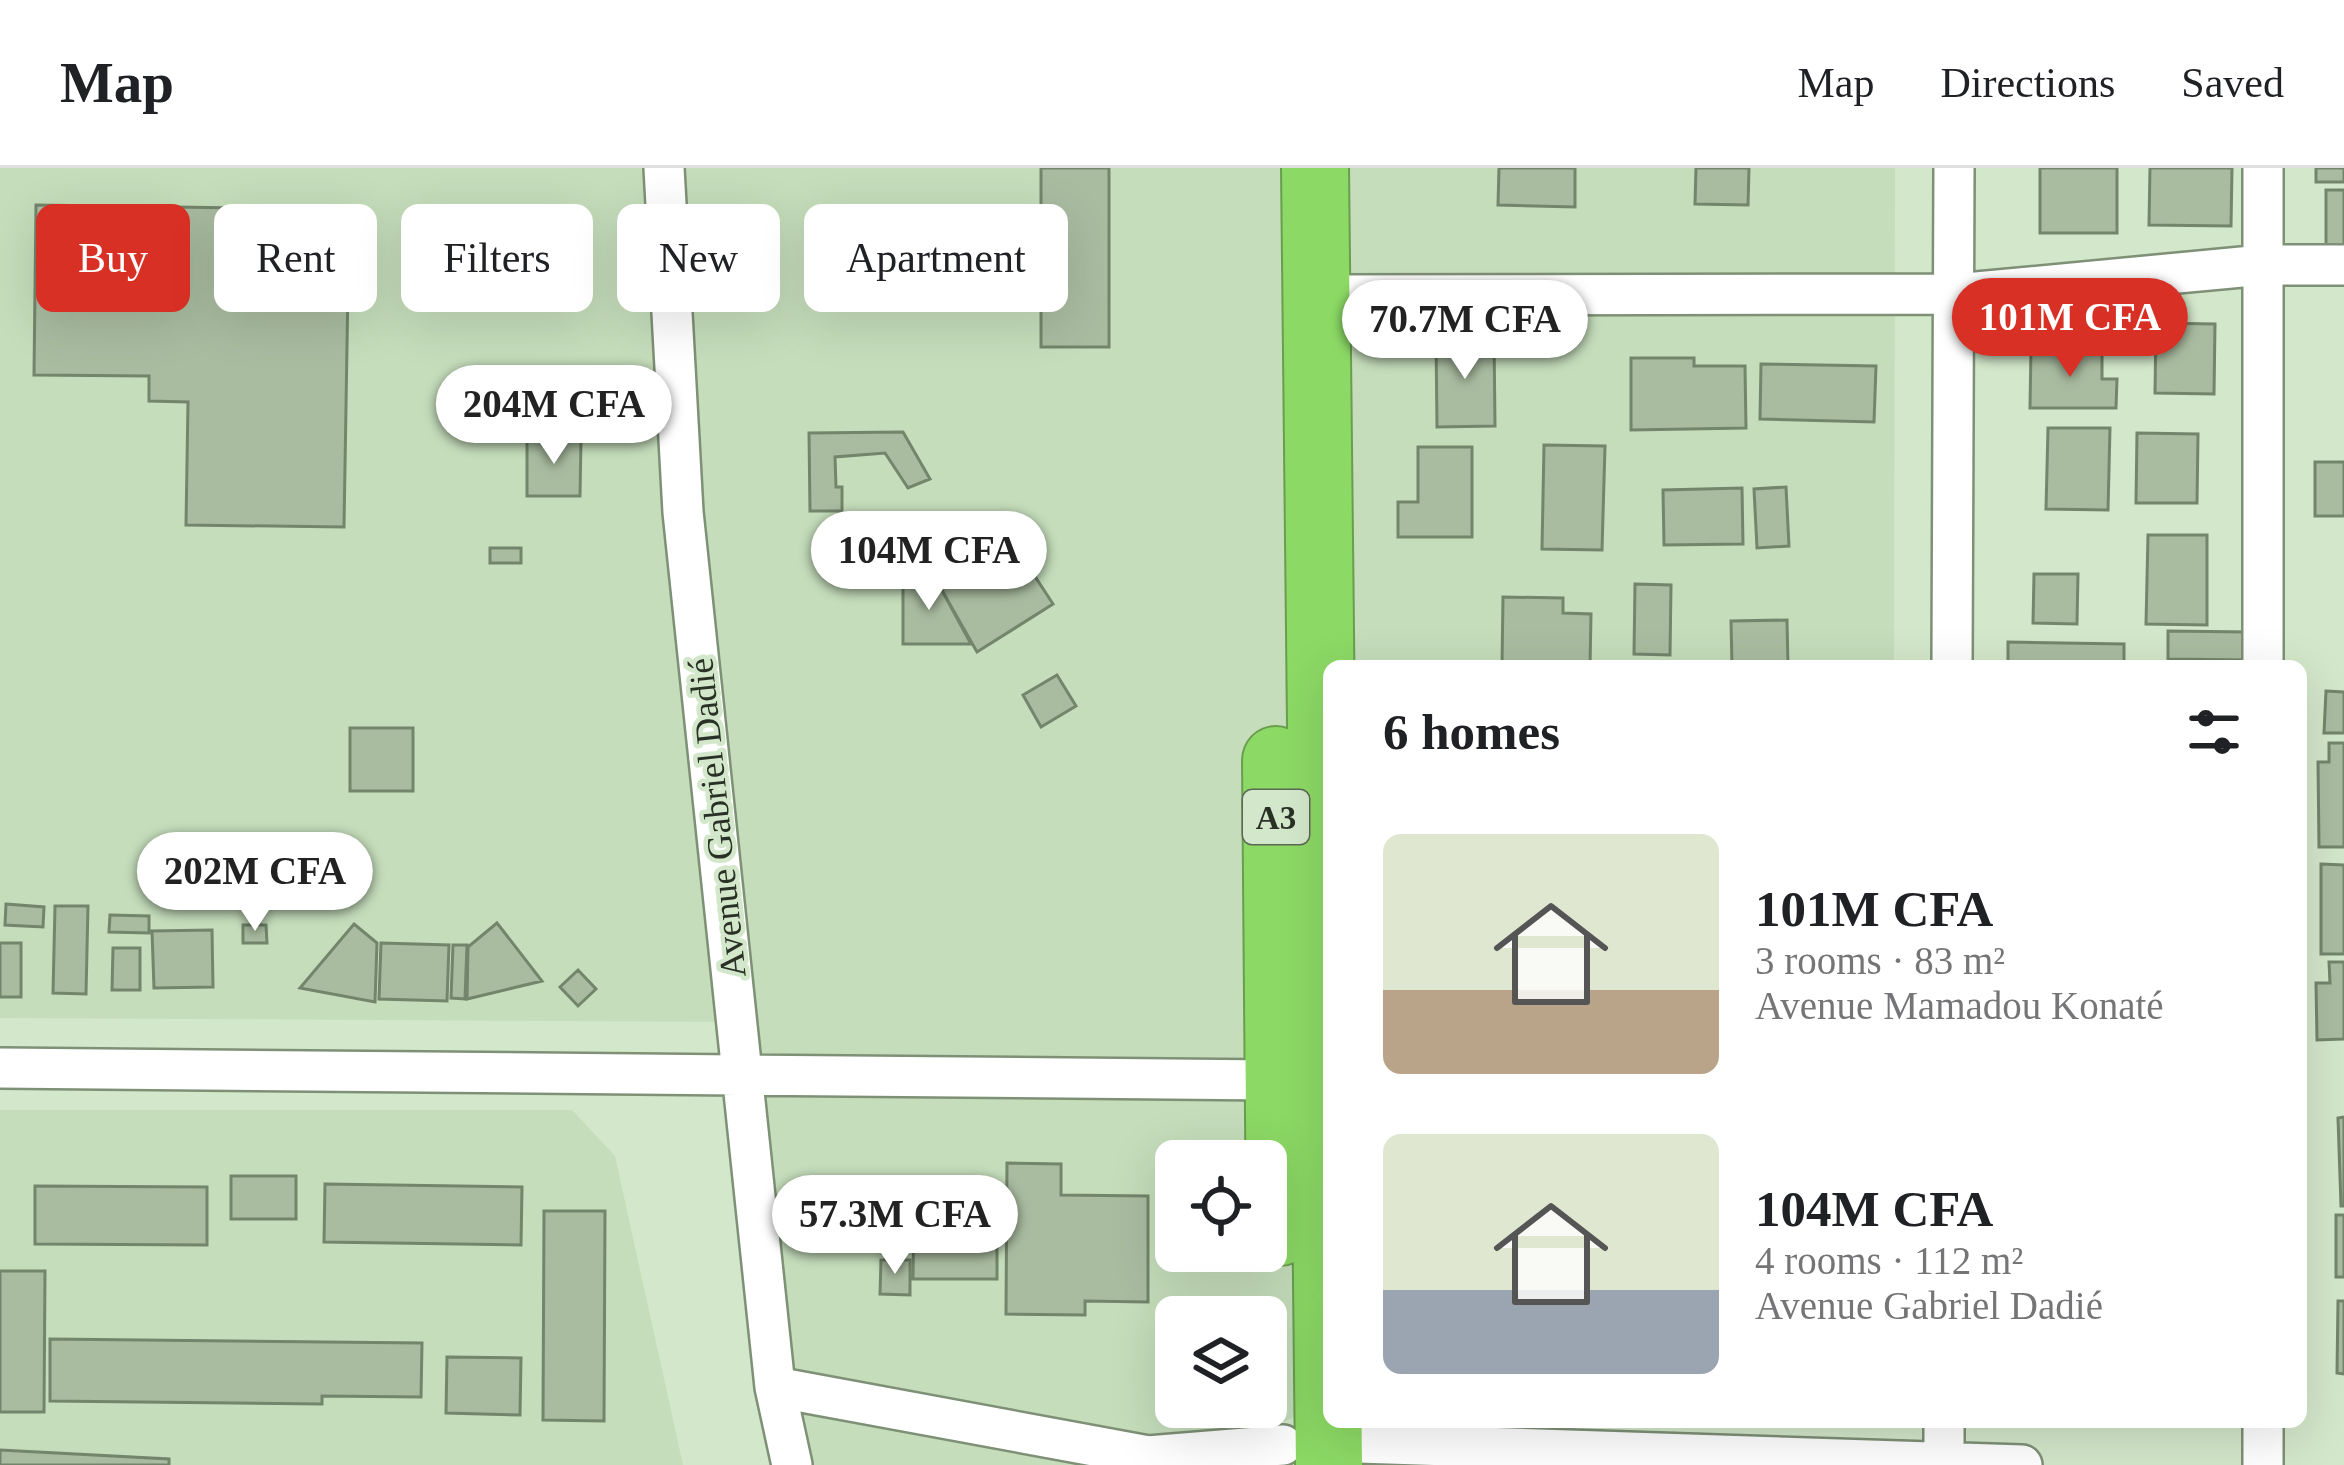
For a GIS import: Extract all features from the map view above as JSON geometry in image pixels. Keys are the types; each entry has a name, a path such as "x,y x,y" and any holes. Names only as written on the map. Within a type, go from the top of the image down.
{"highway":[{"name":"A3","path":"1275,168 1277,1080 1306,1454"},
{"name":"A3","path":"1306,1454 1315,168"}],"street":[{"name":"Avenue Gabriel Dadié","path":"664,168 683,512 775,1388 792,1465"},
{"path":"1952,660 1954,168"},
{"path":"2263,168 2263,660"},
{"path":"1316,296 1955,294 2263,265 2344,265"},
{"path":"0,1068 1277,1080"},
{"path":"775,1388 1148,1456 1789,1461 1944,1441 2022,1465"},
{"path":"2263,1428 2263,1465"}],"shaded area":[{"path":"0,168 1895,168 1894,660 1323,660 1323,945 1313,1411 1287,1420 1287,1296 1155,1296 1155,1428 1266,1428 1218,1445 1219,1465 808,1465 778,1337 753,1022 0,1018"},
{"path":"0,1110 572,1110 615,1156 683,1465 0,1465"}],"building":[{"path":"1041,168 1109,168 1109,347 1041,347 1041,312 1068,312 1068,204 1041,204"},
{"path":"1499,168 1575,168 1575,207 1498,205"},
{"path":"1696,168 1749,168 1748,205 1695,204"},
{"path":"2040,168 2117,168 2117,233 2040,233"},
{"path":"2150,168 2232,168 2231,226 2149,225"},
{"path":"2316,168 2344,168 2344,182 2316,182"},
{"path":"2326,190 2344,190 2344,250 2326,250"},
{"path":"36,205 36,312 190,312 190,207 214,208 214,312 348,312 344,527 186,525 188,402 149,401 149,376 34,375"},
{"path":"2156,323 2215,324 2214,394 2155,393"},
{"path":"1494,337 1495,426 1437,427 1436,338"},
{"path":"2031,348 2102,349 2102,379 2117,379 2116,408 2030,408"},
{"path":"1631,358 1694,358 1694,366 1745,366 1746,428 1631,430"},
{"path":"1761,364 1876,366 1874,422 1760,419"},
{"path":"2048,428 2110,428 2108,510 2046,509"},
{"path":"903,432 930,479 908,488 885,453 835,457 842,511 810,511 809,433"},
{"path":"2137,433 2198,434 2197,503 2136,503"},
{"path":"527,439 581,439 580,496 527,496"},
{"path":"1544,445 1605,446 1602,550 1542,549"},
{"path":"1418,447 1472,447 1472,537 1398,537 1398,502 1418,502"},
{"path":"2315,462 2344,462 2344,516 2315,516"},
{"path":"1786,487 1789,546 1757,548 1754,489"},
{"path":"1742,488 1743,544 1664,545 1663,490"},
{"path":"2148,535 2207,535 2207,625 2146,624"},
{"path":"1010,538 1053,604 977,652 939,585"},
{"path":"490,548 521,548 521,563 490,563"},
{"path":"930,572 971,644 903,644 903,573"},
{"path":"2034,574 2078,574 2077,624 2033,623"},
{"path":"1635,584 1671,585 1670,655 1634,654"},
{"path":"1503,597 1563,598 1563,613 1591,614 1590,660 1502,660"},
{"path":"1787,620 1788,660 1732,660 1731,621"},
{"path":"2168,631 2248,632 2248,660 2168,659"},
{"path":"2008,642 2124,644 2124,660 2008,660"},
{"path":"1057,675 1076,706 1041,727 1023,695"},
{"path":"2326,691 2344,692 2344,733 2324,733"},
{"path":"350,728 413,728 413,791 350,791"},
{"path":"2329,743 2344,743 2344,847 2319,847 2318,762 2329,762"},
{"path":"2321,864 2344,865 2344,954 2321,954"},
{"path":"6,904 44,907 43,927 5,925"},
{"path":"55,906 88,906 86,994 53,993"},
{"path":"110,915 149,916 149,933 109,932"},
{"path":"497,923 542,981 467,999 468,947"},
{"path":"354,924 377,943 375,1002 300,988"},
{"path":"243,925 266,925 267,943 243,943"},
{"path":"212,930 213,987 154,988 152,931"},
{"path":"0,943 21,943 21,997 0,997"},
{"path":"381,943 449,945 447,1001 379,999"},
{"path":"453,945 467,945 465,999 451,998"},
{"path":"113,948 140,948 140,990 112,990"},
{"path":"2329,962 2344,962 2344,1039 2317,1040 2316,983 2330,983"},
{"path":"578,970 596,989 578,1006 560,987"},
{"path":"2344,1117 2344,1206 2341,1206 2338,1118"},
{"path":"1007,1163 1061,1164 1061,1195 1148,1196 1148,1302 1085,1301 1085,1315 1006,1314"},
{"path":"231,1176 296,1176 296,1219 231,1219"},
{"path":"325,1184 522,1187 521,1245 324,1242"},
{"path":"35,1186 207,1187 207,1245 35,1244"},
{"path":"914,1197 997,1198 997,1279 913,1279"},
{"path":"544,1211 605,1211 604,1421 543,1420"},
{"path":"2336,1215 2344,1215 2344,1277 2336,1277"},
{"path":"881,1260 910,1260 910,1295 880,1294"},
{"path":"0,1271 45,1271 44,1412 0,1412"},
{"path":"2338,1301 2344,1301 2344,1374 2337,1373"},
{"path":"50,1339 422,1343 421,1397 322,1396 322,1404 50,1401"},
{"path":"447,1357 521,1358 520,1415 446,1413"},
{"path":"0,1450 169,1459 169,1465 0,1465"}]}
